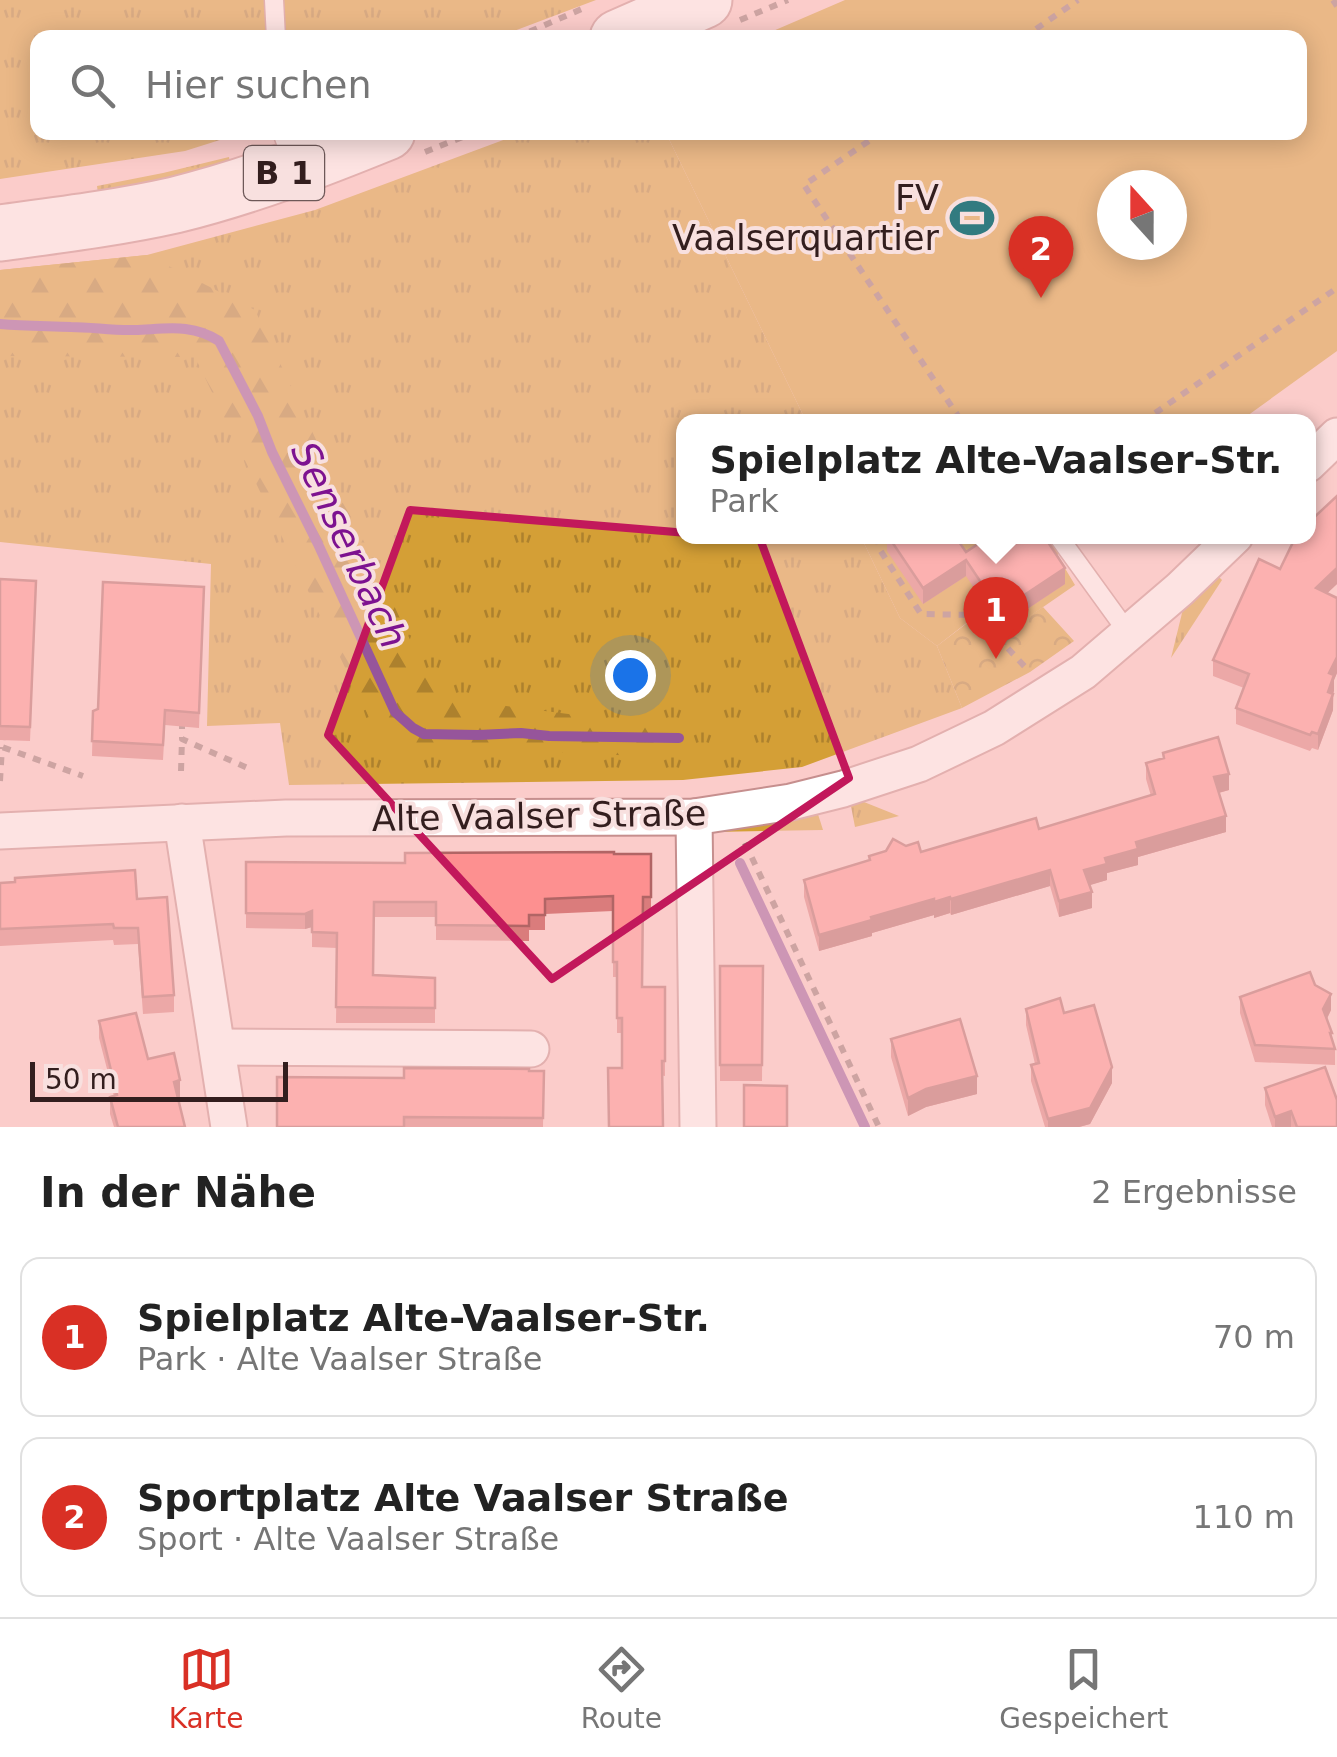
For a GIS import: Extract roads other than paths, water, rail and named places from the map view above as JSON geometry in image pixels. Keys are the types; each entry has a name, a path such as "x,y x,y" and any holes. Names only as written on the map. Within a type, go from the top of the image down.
{"main road":[{"path":"613,25 704,0"},
{"name":"B 1","path":"0,233 104,220 160,208 289,151 346,140"}],"street":[{"path":"1316,456 1337,436"},
{"name":"Alte Vaalser Straße","path":"0,831 286,818 694,817 790,802 904,769 994,728 1045,698 1129,634 1227,544"},
{"path":"694,817 698,1127"},
{"path":"182,822 229,1127"},
{"path":"217,1046 530,1049"}],"lane":[{"path":"274,0 276,30"},
{"path":"1064,544 1129,634"}],"waterway":[{"name":"Senserbach","path":"0,324 127,330 178,328 219,341 258,416 395,712 413,728 424,734 679,738"},
{"name":"Senserbach","path":"740,863 865,1127"}],"place":[{"name":"FV Vaalserquartier","path":"972,218"},
{"name":"Sportplatz Alte Vaalser Straße","path":"1041,298"},
{"name":"Spielplatz Alte-Vaalser-Str.","path":"996,659"}]}
